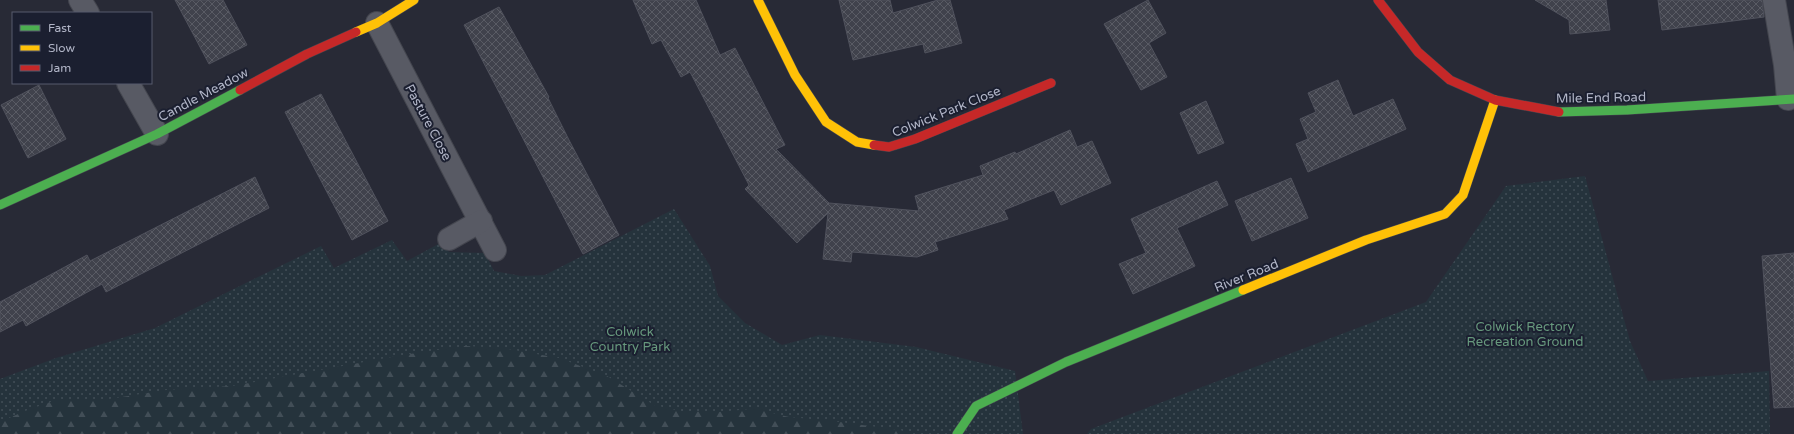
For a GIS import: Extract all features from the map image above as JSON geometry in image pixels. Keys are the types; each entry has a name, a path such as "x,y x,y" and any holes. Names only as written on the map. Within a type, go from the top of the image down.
{"street":[{"path":"80,0 87,12"},
{"name":"Candle Meadow","path":"0,205 157,134 307,54 377,23 414,0"},
{"name":"Colwick Park Close","path":"758,0 795,75 826,122 858,142 889,147 915,139 1051,83"},
{"name":"Mile End Road","path":"1378,0 1418,52 1450,80 1495,100 1554,112 1627,110 1791,99"},
{"path":"1774,0 1791,99"},
{"name":"Pasture Close","path":"377,23 495,250"},
{"path":"129,84 157,134"},
{"name":"River Road","path":"957,434 976,406 1066,362 1366,240 1445,214 1463,195 1470,178 1495,100"},
{"path":"449,239 481,221"}],"green space":[{"name":"Colwick Rectory Recreation Ground","path":"1585,176 1630,341 1648,381 1769,371 1770,434 1087,434 1091,429 1426,302 1506,186"},
{"name":"Colwick Country Park","path":"674,209 710,266 718,296 745,323 782,345 820,335 916,347 1015,371 1023,434 0,434 0,379 56,358 155,328 321,246 334,268 392,240 407,261 442,242 449,252 485,253 494,271 521,276 545,275"},
{"path":"465,346 503,348 559,358 607,376 654,405 680,411 718,412 761,408 768,412 789,417 900,430 913,434 0,434 0,422 56,400 103,400 166,390 232,386 403,355"}],"building":[{"path":"175,0 223,0 247,45 209,64"},
{"path":"633,0 696,0 720,55 735,48 785,145 776,149 829,203 919,211 915,196 983,175 980,166 1015,152 1016,154 1070,130 1077,147 1092,141 1111,183 1061,205 1054,190 1004,210 1008,219 935,242 938,250 917,257 852,252 851,262 823,259 828,213 797,243 745,189 749,185 690,72 681,77 661,40 652,44"},
{"path":"839,0 890,0 893,13 938,0 950,0 962,43 925,53 923,44 853,60"},
{"path":"1148,0 1166,33 1149,43 1167,77 1141,90 1104,24"},
{"path":"1535,0 1606,0 1610,30 1570,34 1569,20"},
{"path":"1658,0 1762,0 1764,17 1662,30"},
{"path":"499,7 549,97 548,98 569,140 619,235 583,254 464,25"},
{"path":"1338,80 1353,116 1393,99 1406,129 1308,172 1296,144 1308,139 1300,119 1316,112 1308,93"},
{"path":"39,85 66,139 28,158 1,105"},
{"path":"321,94 388,221 352,240 285,112"},
{"path":"1206,101 1224,143 1198,154 1180,113"},
{"path":"255,177 269,208 106,292 102,284 26,326 23,320 0,332 0,302 87,255 90,261"},
{"path":"1291,178 1308,218 1252,241 1235,201"},
{"path":"1217,181 1228,205 1177,228 1195,266 1133,294 1119,264 1146,253 1131,219"},
{"path":"1794,253 1794,407 1774,408 1762,256"}],"traffic: fast":[{"path":"0,205 157,134 240,90"},
{"path":"1559,112 1627,110 1794,99"},
{"path":"957,434 976,406 1066,362 1243,290"}],"traffic: slow":[{"path":"356,32 377,23 414,0"},
{"path":"758,0 795,75 826,122 857,142 874,145"},
{"path":"1243,290 1366,240 1445,214 1463,195 1495,100"}],"traffic: jam":[{"path":"1378,0 1418,52 1450,80 1495,100 1559,112"},
{"path":"240,90 307,54 356,32"},
{"path":"874,145 889,147 915,139 1051,83"}]}
